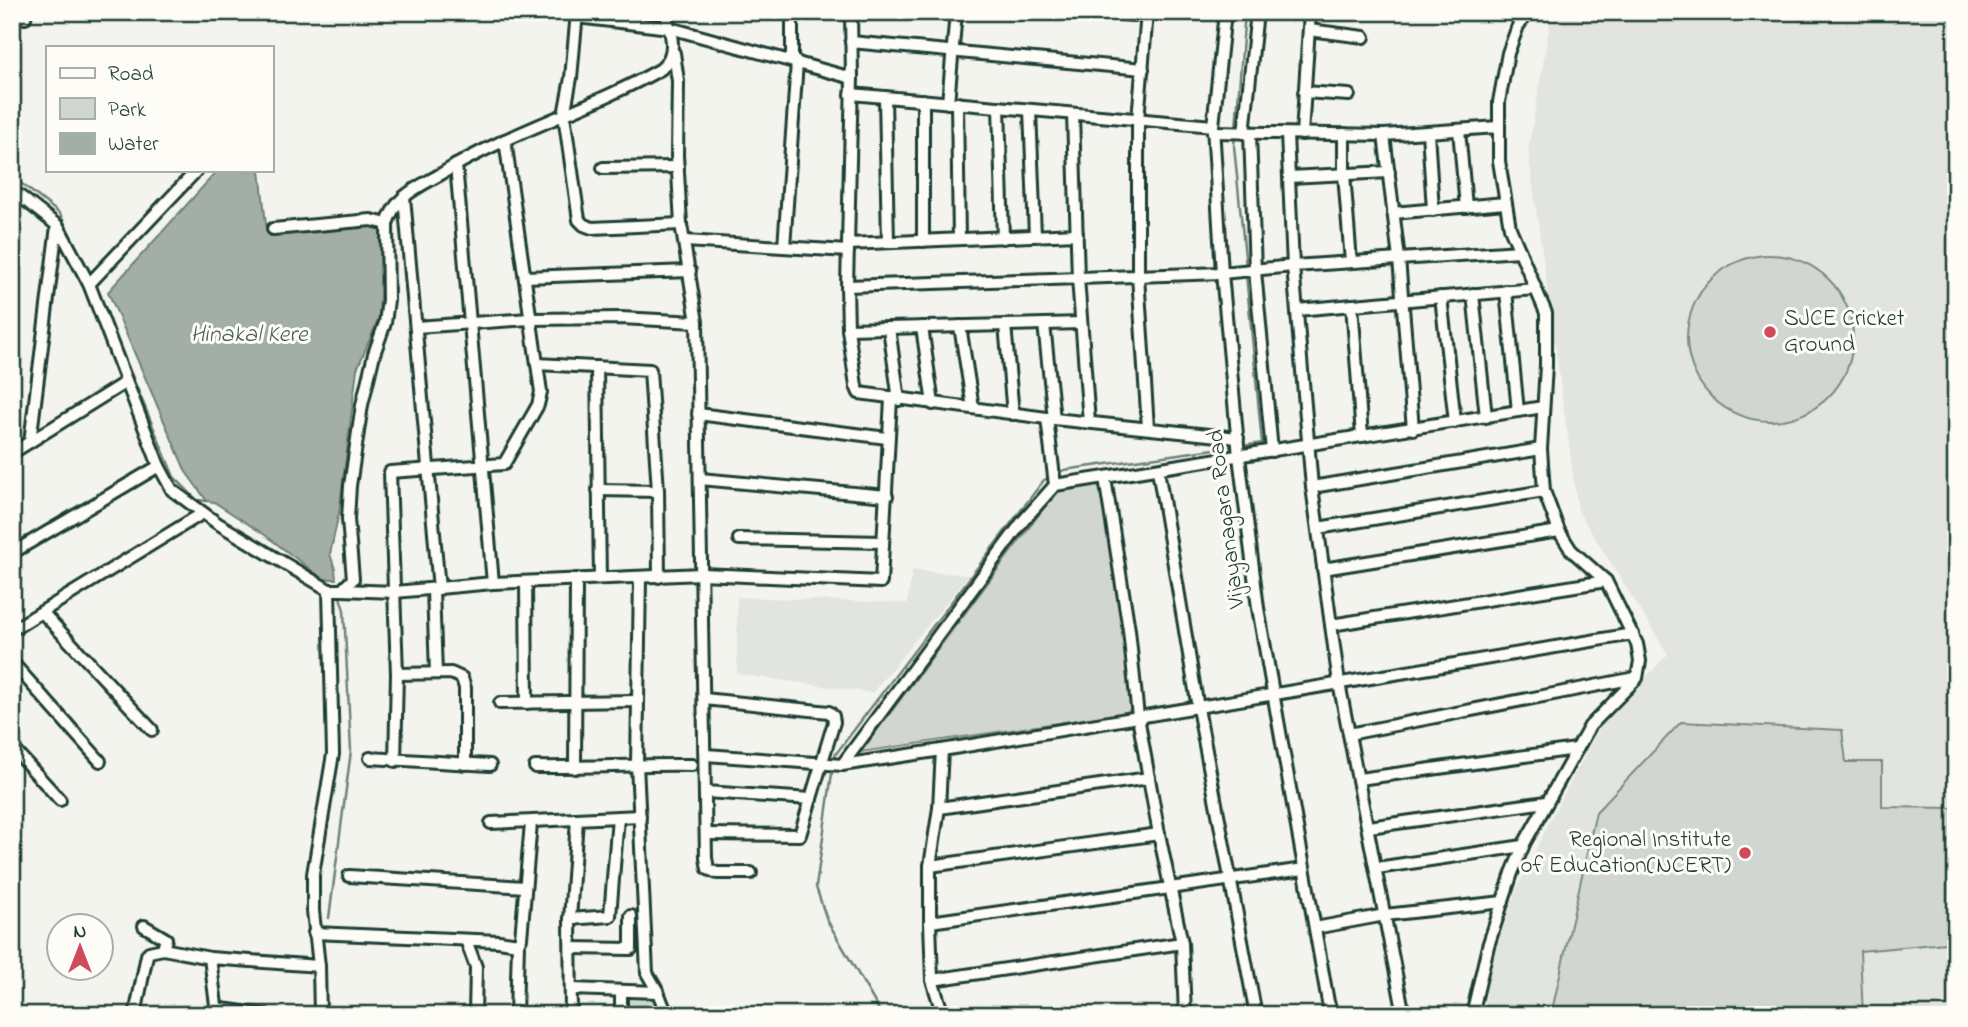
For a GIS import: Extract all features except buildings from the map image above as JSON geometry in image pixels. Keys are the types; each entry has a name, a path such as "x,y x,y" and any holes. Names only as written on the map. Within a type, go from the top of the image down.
{"street":[{"path":"665,12 678,81 681,224 697,322 708,869 717,873 751,873"},
{"path":"784,247 795,62 792,12"},
{"path":"851,12 852,78 846,286 848,329 859,393 895,400 1238,438"},
{"path":"956,12 952,53 952,103 959,239"},
{"path":"1098,12 1147,14 1138,120 1138,276 1148,428"},
{"name":"Vijayanagara Road","path":"1225,12 1213,129 1222,273 1239,456 1258,608 1328,1002 1333,1015"},
{"path":"1257,12 1247,133 1255,271 1272,451"},
{"path":"1302,134 1310,12"},
{"path":"1472,1015 1488,946 1511,873 1523,846 1590,726 1637,677 1640,661 1633,634 1606,581 1570,550 1559,531 1544,491 1541,449 1546,313 1520,251 1505,204 1498,127 1499,102 1508,53 1518,26 1528,12"},
{"path":"681,224 602,228 584,225 577,212 564,116 577,15 670,28 852,78"},
{"path":"1309,30 1364,37"},
{"path":"851,42 1143,69"},
{"path":"342,590 353,579 348,519 350,486 362,405 374,354 385,323 388,300 389,216 404,197 456,165 661,69 668,63 673,47"},
{"path":"1304,93 1349,95"},
{"path":"851,94 1138,120 1247,133 1384,135 1498,127"},
{"path":"885,97 888,242"},
{"path":"923,100 923,241"},
{"path":"999,107 1003,237"},
{"path":"1030,110 1035,236"},
{"path":"1073,114 1078,278 1090,422"},
{"path":"1459,130 1466,207"},
{"path":"1428,132 1433,210"},
{"path":"1287,134 1293,266 1312,487 1339,683 1404,1015"},
{"path":"1344,134 1344,174 1351,262"},
{"path":"1384,135 1399,259 1413,429"},
{"path":"395,761 397,674 390,472 504,464 538,405 541,392 505,140"},
{"path":"456,165 494,583"},
{"path":"603,168 678,167"},
{"path":"89,284 195,172"},
{"path":"1289,177 1388,172"},
{"path":"12,190 58,226 89,284 159,466 172,490 203,513 329,590 395,592 494,583 702,574 880,582 887,496 887,438 895,400 889,328"},
{"path":"404,197 429,469 436,590 436,673"},
{"path":"1393,213 1505,204"},
{"path":"273,229 371,220 387,224"},
{"path":"30,442 58,226"},
{"path":"685,241 784,247 848,247 888,242 1077,234"},
{"path":"846,286 1222,273 1520,251"},
{"path":"525,277 690,271"},
{"path":"1297,310 1535,289"},
{"path":"1506,291 1518,411"},
{"path":"1474,294 1486,416"},
{"path":"1441,297 1455,422"},
{"path":"1352,305 1362,436"},
{"path":"416,327 530,319 621,318 697,322"},
{"path":"848,329 1082,323"},
{"path":"1044,324 1055,485"},
{"path":"1005,325 1013,414"},
{"path":"960,326 973,408"},
{"path":"922,327 933,404"},
{"path":"537,364 650,370 658,491 659,577"},
{"path":"597,367 600,578"},
{"path":"12,453 126,382"},
{"path":"707,834 800,835 811,799 831,765 1023,521 1055,485 1543,407"},
{"path":"698,414 887,438"},
{"path":"1312,487 1541,449"},
{"path":"12,553 159,466"},
{"path":"1158,470 1229,881 1256,1015"},
{"path":"1105,478 1129,630 1138,716 1182,943 1185,1015"},
{"path":"699,479 887,496"},
{"path":"598,490 658,491"},
{"path":"1318,528 1544,491"},
{"path":"12,630 203,513"},
{"path":"1323,569 1559,531"},
{"path":"739,540 883,542"},
{"path":"640,578 637,764 648,973 667,1015"},
{"path":"575,768 576,579"},
{"path":"1331,625 1606,581"},
{"path":"526,582 527,703"},
{"path":"320,1015 319,966 314,933 314,867 333,754 329,590"},
{"path":"41,612 152,730"},
{"path":"705,755 831,765 942,750 1633,634"},
{"path":"12,662 100,761"},
{"path":"397,674 452,673 462,678 465,688 465,764"},
{"path":"1349,734 1637,677"},
{"path":"704,699 830,712 834,722 831,765"},
{"path":"500,703 638,701"},
{"path":"12,747 60,800"},
{"path":"1359,779 1576,749"},
{"path":"942,750 939,808 930,866 930,922 932,980 943,1015"},
{"path":"370,758 490,765"},
{"path":"535,767 692,765"},
{"path":"939,808 1149,778"},
{"path":"706,792 811,799"},
{"path":"1369,828 1546,802"},
{"path":"491,823 639,816"},
{"path":"570,919 610,916 618,817"},
{"path":"571,1015 570,919 577,820"},
{"path":"516,1015 519,944 531,822"},
{"path":"930,866 1159,834"},
{"path":"1377,868 1523,846"},
{"path":"930,922 1304,869"},
{"path":"349,876 526,887"},
{"path":"1315,928 1385,915 1503,902"},
{"path":"571,948 631,949 631,916"},
{"path":"144,926 166,939 163,949"},
{"path":"314,933 519,944"},
{"path":"466,940 476,967 475,1015"},
{"path":"932,980 1182,943"},
{"path":"135,1015 149,952 163,949 210,958 319,966"},
{"path":"210,958 215,1011 266,1015"},
{"path":"571,989 658,992"},
{"path":"621,990 621,1015"}],"shaded area":[{"path":"1571,12 1956,12 1956,1015 1483,1015 1489,968 1517,888 1551,818 1601,725 1668,654 1578,511 1528,151 1550,23"},
{"path":"912,570 969,575 872,693 737,674 737,597 907,603"}],"green space":[{"name":"SJCE Cricket Ground","path":"1770,255 1802,261 1829,279 1847,306 1853,338 1847,370 1829,397 1802,415 1770,421 1738,415 1711,397 1693,370 1687,338 1693,306 1711,279 1738,261"},
{"path":"1103,482 1133,712 861,752 1058,489"},
{"name":"Regional Institute of Education(NCERT)","path":"1681,722 1842,730 1846,762 1882,762 1882,807 1956,808 1956,942 1860,951 1863,1015 1551,1015 1596,812"},
{"path":"623,995 657,996 665,1015 623,1015"}],"water":[{"name":"Hinakal Kere","path":"216,172 260,172 266,224 383,220 379,318 357,369 339,513 330,554 336,579 323,579 265,535 214,502 207,501 186,472 108,292"}],"waterway":[{"path":"1236,128 1245,12"},
{"path":"1235,134 1246,267"},
{"path":"12,176 60,214 91,277"},
{"path":"1243,446 1262,443 1246,274"},
{"path":"103,306 174,477 197,500 207,501"},
{"path":"1056,474 1064,470 1236,446"},
{"path":"834,760 835,755 1044,480 1050,477"},
{"path":"329,918 351,751 344,610 340,597"},
{"path":"833,766 816,887 827,920 882,1015"}],"place":[{"name":"SJCE Cricket Ground","path":"1770,332"},
{"name":"Regional Institute of Education(NCERT)","path":"1745,853"}]}
